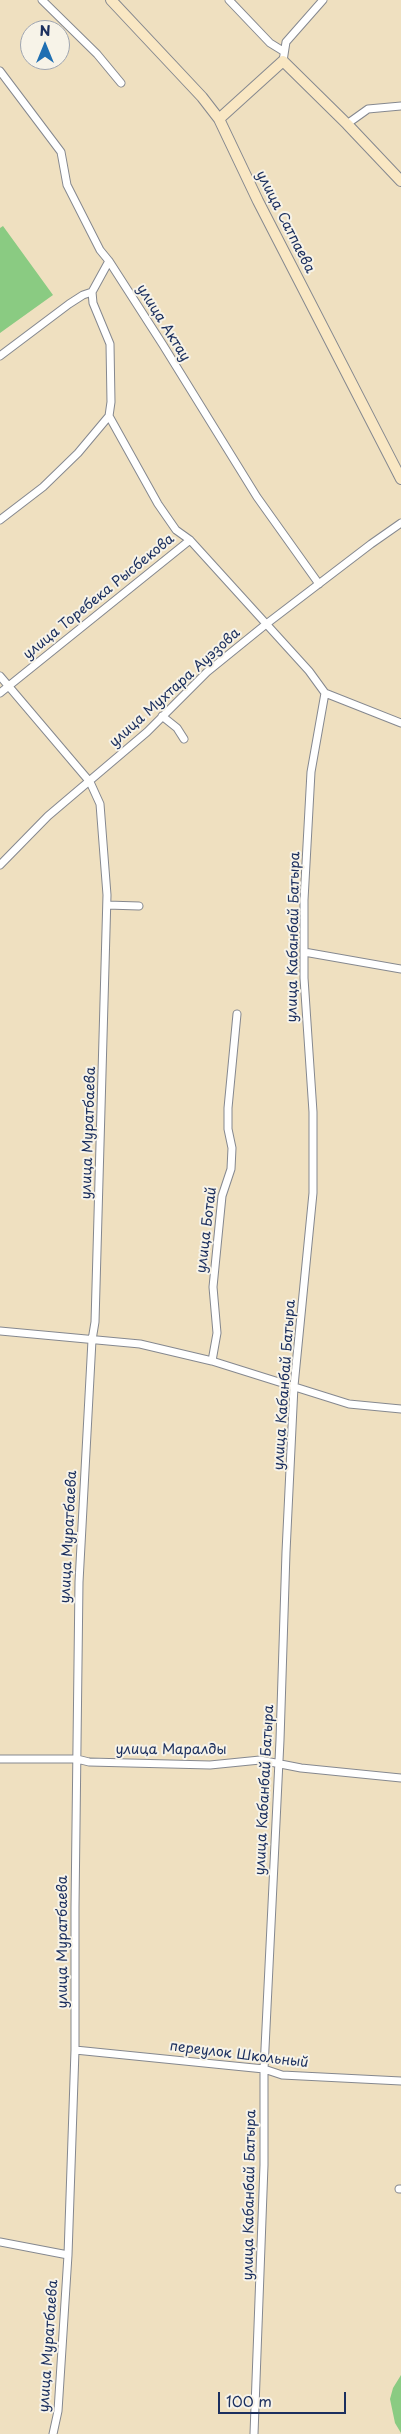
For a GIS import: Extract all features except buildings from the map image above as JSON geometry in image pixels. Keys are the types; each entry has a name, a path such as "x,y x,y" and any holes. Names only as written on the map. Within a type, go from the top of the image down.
{"street":[{"path":"42,0 97,54 122,83"},
{"name":"улица Сатпаева","path":"111,0 202,97 219,119 258,201 401,479"},
{"path":"229,0 401,181"},
{"path":"219,119 283,56 286,42 323,0"},
{"name":"улица Актау","path":"0,71 61,152 67,185 100,250 109,261 257,497 319,584"},
{"path":"347,124 368,109 401,106"},
{"path":"0,356 69,304 92,292 109,261"},
{"path":"92,292 93,303 110,344 111,394 109,416 158,504 176,530 190,540 309,672 325,693 401,722"},
{"path":"0,520 50,480 78,453 109,416"},
{"name":"улица Мухтара Ауэзова","path":"0,865 48,816 90,782 207,672 265,624 401,523"},
{"name":"улица Торебека Рысбекова","path":"0,693 190,540"},
{"name":"улица Муратбаева","path":"0,676 90,782 100,804 107,905 95,1322 92,1340 79,1582 75,2050 68,2255 61,2376 53,2434"},
{"name":"улица Кабанбай Батыра","path":"254,2434 264,2175 264,2069 280,1740 294,1386 313,1193 312,1112 306,1029 304,900 312,772 325,693"},
{"path":"162,716 177,728 184,739"},
{"path":"107,905 139,906"},
{"path":"304,952 401,969"},
{"name":"улица Ботай","path":"212,1361 217,1333 213,1287 222,1196 231,1169 232,1148 228,1129 228,1108 237,1014"},
{"path":"0,1331 140,1344 212,1361 349,1404 401,1409"},
{"name":"улица Маралды","path":"0,1759 77,1759 89,1762 186,1765 210,1765 260,1760 301,1768 401,1778"},
{"name":"переулок Школьный","path":"75,2050 264,2069 282,2075 401,2081"},
{"path":"0,2242 68,2255"}],"green space":[{"path":"3,226 53,295 0,333 0,228"},
{"path":"401,2375 401,2433 395,2423 390,2399 393,2388"}]}
